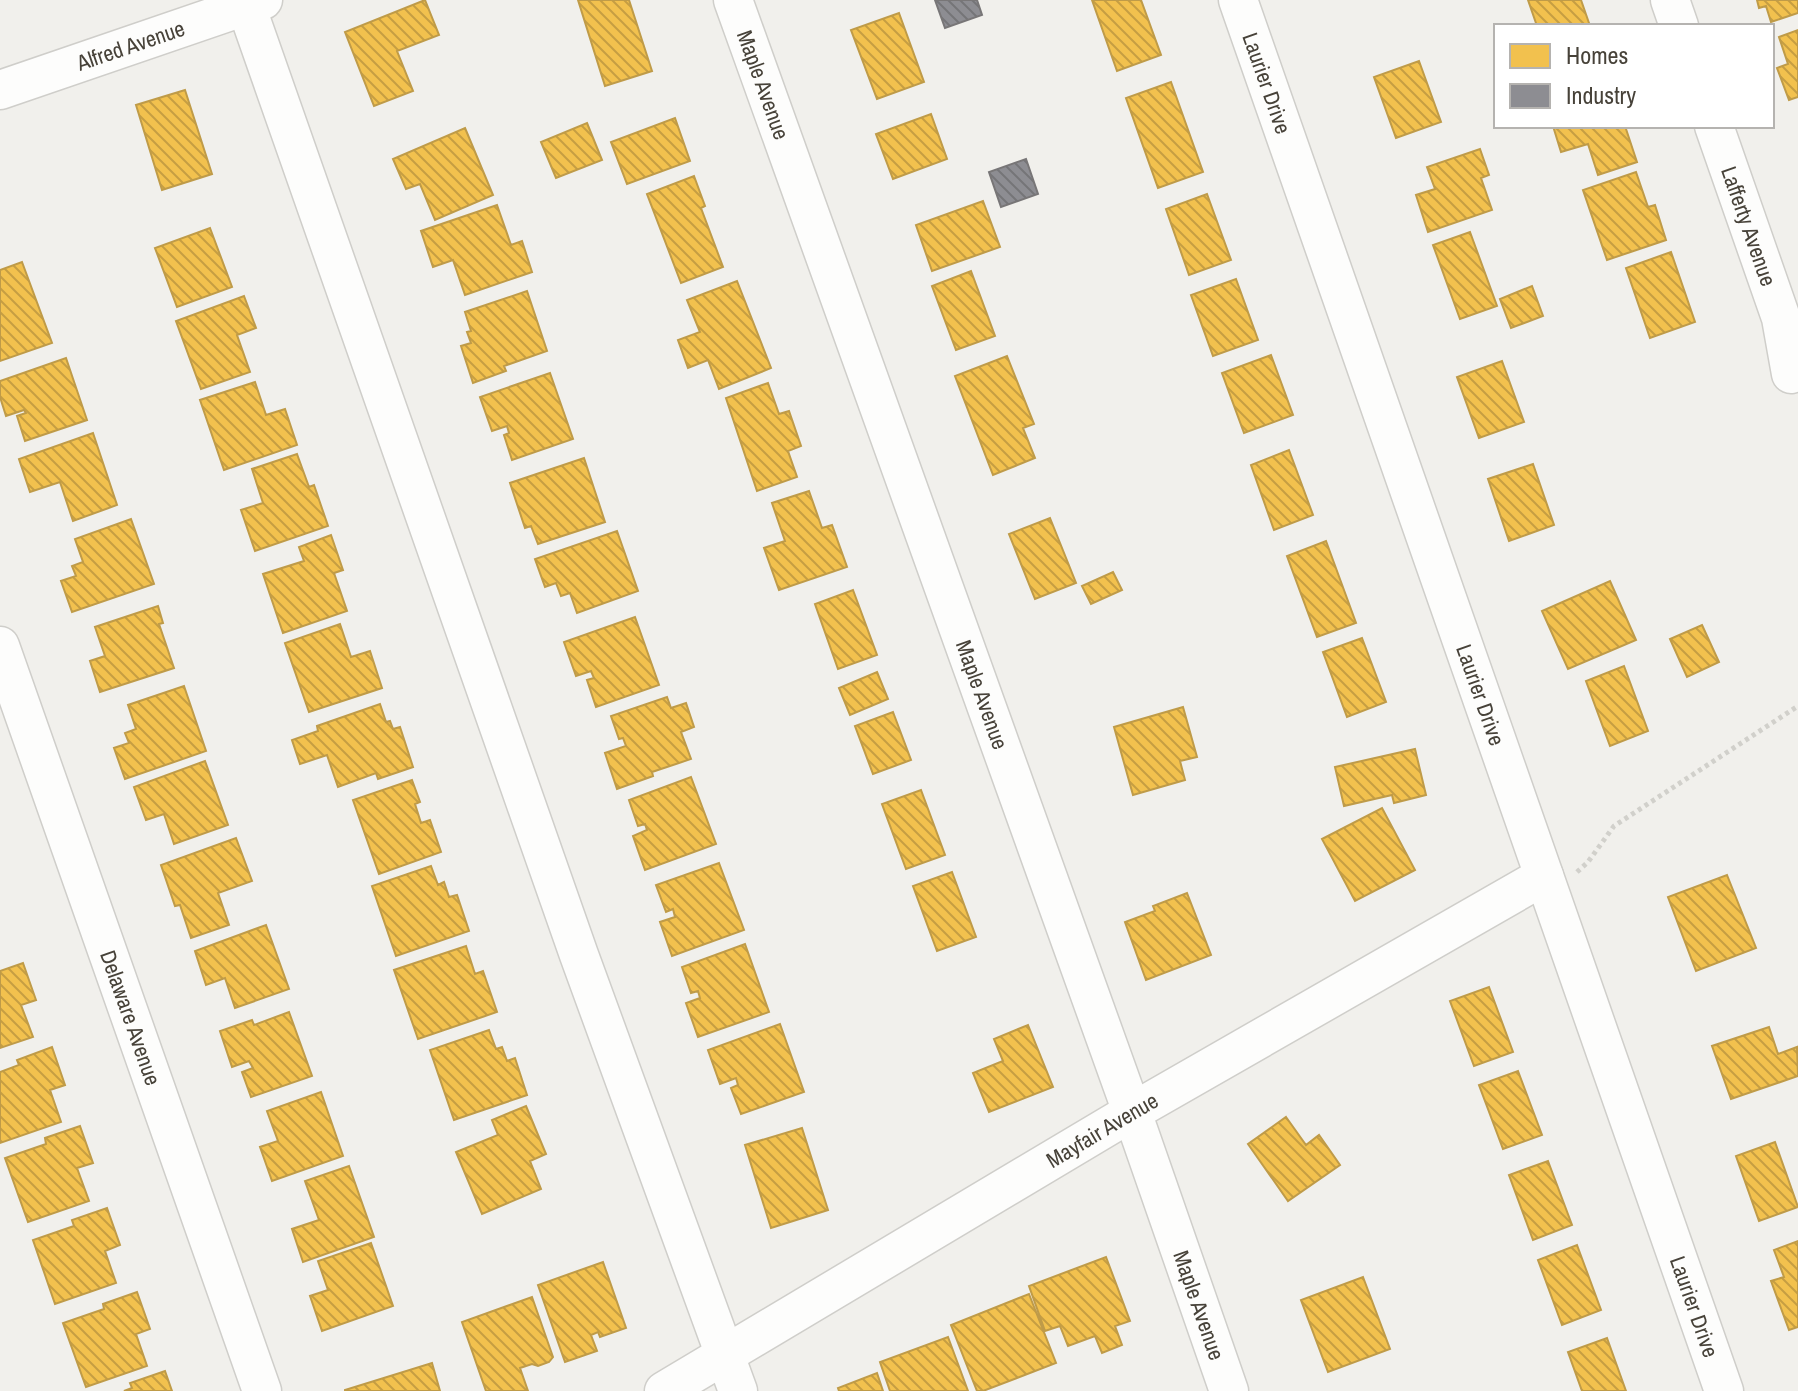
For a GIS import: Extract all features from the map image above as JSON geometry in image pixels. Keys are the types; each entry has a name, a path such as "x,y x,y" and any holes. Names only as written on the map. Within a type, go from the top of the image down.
{"street":[{"name":"Maple Avenue","path":"733,0 1229,1391"},
{"name":"Laurier Drive","path":"1238,0 1724,1391"},
{"path":"1670,0 1678,24"},
{"path":"251,2 573,940 738,1391"},
{"name":"Alfred Avenue","path":"0,90 251,2"},
{"name":"Lafferty Avenue","path":"1715,128 1781,318 1791,374"},
{"name":"Delaware Avenue","path":"0,646 262,1391"},
{"name":"Mayfair Avenue","path":"664,1391 1132,1112 1544,876"}],"path":[{"path":"1588,862 1614,826 1798,706"}],"building: Homes":[{"path":"425,0 439,35 397,51 413,91 374,106 345,32"},
{"path":"578,0 629,0 652,71 605,86"},
{"path":"1092,0 1141,0 1161,55 1117,71"},
{"path":"1528,0 1581,0 1589,24 1536,24"},
{"path":"1757,0 1798,0 1798,13 1771,22 1766,6 1759,8"},
{"path":"899,13 924,82 877,99 851,30"},
{"path":"1798,30 1798,97 1789,100 1777,68 1788,64 1779,37"},
{"path":"1419,61 1441,122 1396,138 1374,77"},
{"path":"1171,82 1203,172 1158,188 1126,98"},
{"path":"185,90 212,174 162,190 136,105"},
{"path":"931,114 947,159 893,179 876,134"},
{"path":"675,118 690,161 627,184 611,142"},
{"path":"587,123 602,160 556,178 541,142"},
{"path":"465,128 493,195 435,220 420,184 406,189 393,159"},
{"path":"1554,128 1626,128 1637,162 1598,175 1588,144 1561,152"},
{"path":"1480,149 1489,175 1481,178 1492,210 1428,232 1416,195 1435,189 1427,167"},
{"path":"1636,172 1648,207 1655,205 1666,240 1607,260 1583,190"},
{"path":"694,176 705,206 701,208 723,267 681,283 647,194"},
{"path":"1207,194 1231,260 1189,275 1166,209"},
{"path":"983,201 1000,247 932,271 916,225"},
{"path":"497,205 511,245 522,241 532,272 465,295 453,260 433,267 421,231"},
{"path":"210,228 232,287 177,307 155,248"},
{"path":"1470,232 1497,306 1460,319 1433,245"},
{"path":"1671,252 1695,322 1650,338 1626,268"},
{"path":"22,262 52,343 0,361 0,270"},
{"path":"971,271 995,336 956,350 932,286"},
{"path":"1236,279 1258,340 1213,356 1191,295"},
{"path":"737,281 771,368 719,389 708,360 688,368 678,340 700,332 687,300"},
{"path":"1532,286 1543,316 1511,328 1500,299"},
{"path":"527,291 547,351 504,366 506,371 473,383 461,346 471,343 465,312"},
{"path":"244,296 256,328 237,335 250,372 201,389 176,321"},
{"path":"1271,355 1293,415 1244,433 1222,373"},
{"path":"1007,356 1034,424 1023,428 1035,458 993,475 955,376"},
{"path":"66,358 87,420 25,441 17,416 26,413 24,410 6,416 0,397 0,381"},
{"path":"1502,361 1524,422 1479,438 1457,377"},
{"path":"550,373 573,439 512,460 504,435 509,433 507,426 492,431 480,397"},
{"path":"255,382 266,415 285,409 297,445 224,470 200,400"},
{"path":"768,383 779,414 789,411 801,446 788,451 797,477 757,491 726,398"},
{"path":"93,433 117,505 73,521 60,482 30,492 19,459"},
{"path":"1289,450 1313,515 1274,530 1251,465"},
{"path":"297,454 309,487 314,485 328,526 255,551 241,510 263,503 252,469"},
{"path":"584,458 605,522 538,544 531,526 525,528 510,483"},
{"path":"1533,464 1554,525 1509,541 1488,479"},
{"path":"809,491 822,528 832,525 847,567 779,590 764,548 785,541 772,503"},
{"path":"1050,518 1076,583 1035,599 1009,534"},
{"path":"131,519 154,584 72,612 61,581 76,576 72,566 83,562 75,539"},
{"path":"617,531 638,591 577,613 570,593 561,596 556,583 545,587 535,559"},
{"path":"331,535 343,570 334,573 347,611 283,633 263,574 304,561 299,547"},
{"path":"1326,541 1356,623 1317,637 1287,556"},
{"path":"1113,572 1122,590 1091,604 1082,586"},
{"path":"1610,581 1636,640 1568,669 1542,611"},
{"path":"853,590 877,655 838,669 815,604"},
{"path":"158,606 163,623 159,624 174,668 100,692 90,661 105,656 95,627"},
{"path":"635,617 659,685 596,707 587,680 594,678 591,671 576,676 564,642"},
{"path":"340,624 351,657 370,651 382,688 309,712 285,643"},
{"path":"1702,625 1719,662 1687,677 1670,639"},
{"path":"1362,638 1386,702 1347,717 1323,652"},
{"path":"1624,666 1648,731 1610,746 1586,681"},
{"path":"877,672 888,699 850,715 839,688"},
{"path":"184,686 206,751 125,779 114,748 129,743 125,733 136,729 128,705"},
{"path":"667,697 671,708 686,703 694,727 681,732 691,759 652,772 653,776 617,789 605,753 626,746 623,738 619,739 611,716"},
{"path":"380,704 386,722 390,721 393,729 400,727 413,767 378,779 376,773 338,787 327,755 300,764 292,740 318,731 317,726"},
{"path":"1183,707 1197,757 1180,761 1185,780 1133,795 1114,727"},
{"path":"893,712 911,760 873,774 855,726"},
{"path":"1415,749 1426,795 1394,803 1392,795 1344,806 1335,767"},
{"path":"205,761 228,825 174,844 164,814 146,820 134,787"},
{"path":"691,777 716,844 645,870 633,836 647,830 645,824 638,826 629,800"},
{"path":"412,780 420,802 415,804 421,823 430,820 441,852 379,874 353,800"},
{"path":"921,790 945,855 906,869 882,804"},
{"path":"1382,808 1415,870 1355,901 1322,839"},
{"path":"236,838 252,881 218,893 229,925 191,938 180,905 175,906 161,865"},
{"path":"719,863 744,930 672,956 660,922 675,917 673,909 666,912 656,885"},
{"path":"431,866 438,885 444,882 449,897 457,895 469,931 396,956 372,886"},
{"path":"952,872 976,937 937,951 913,886"},
{"path":"1727,875 1756,948 1696,971 1668,897"},
{"path":"1187,893 1211,955 1146,980 1125,922 1155,911 1153,906"},
{"path":"266,925 289,989 235,1008 225,978 206,985 195,951"},
{"path":"745,944 769,1012 698,1037 686,1003 700,998 698,991 691,993 682,967"},
{"path":"466,946 475,974 483,971 497,1012 418,1039 394,970"},
{"path":"23,963 36,1000 21,1005 33,1037 0,1048 0,971"},
{"path":"1489,987 1513,1052 1474,1066 1450,1001"},
{"path":"289,1012 312,1076 251,1097 242,1072 253,1068 249,1061 232,1067 220,1031 252,1020 254,1025"},
{"path":"780,1024 804,1092 741,1114 731,1088 738,1085 736,1078 720,1084 708,1050"},
{"path":"1028,1025 1053,1087 989,1112 973,1073 1003,1061 994,1039"},
{"path":"1769,1027 1778,1054 1797,1047 1798,1076 1731,1099 1712,1046"},
{"path":"489,1030 496,1049 502,1047 507,1061 515,1058 527,1095 454,1120 430,1050"},
{"path":"52,1047 65,1085 50,1090 61,1122 0,1143 0,1072 19,1065 17,1060"},
{"path":"1518,1071 1542,1135 1503,1149 1479,1085"},
{"path":"321,1092 343,1156 272,1181 260,1147 278,1141 267,1111"},
{"path":"526,1106 546,1154 530,1161 541,1189 482,1214 456,1152 498,1135 492,1120"},
{"path":"1286,1117 1306,1145 1319,1135 1340,1165 1288,1201 1248,1144"},
{"path":"80,1126 93,1163 77,1168 89,1201 28,1222 5,1158 46,1144 45,1138"},
{"path":"802,1128 828,1210 771,1228 745,1145"},
{"path":"1775,1142 1798,1207 1759,1221 1736,1156"},
{"path":"1548,1161 1572,1225 1533,1240 1509,1175"},
{"path":"349,1166 374,1237 303,1262 292,1229 319,1220 305,1181"},
{"path":"107,1208 120,1245 105,1251 116,1283 55,1304 33,1240 74,1226 72,1220"},
{"path":"1798,1241 1798,1327 1789,1330 1771,1281 1784,1277 1774,1250"},
{"path":"371,1243 393,1306 322,1331 310,1296 328,1290 318,1261"},
{"path":"1577,1245 1601,1310 1562,1325 1538,1260"},
{"path":"1106,1257 1130,1321 1115,1326 1122,1345 1102,1353 1095,1336 1068,1346 1060,1326 1045,1331 1029,1286"},
{"path":"603,1262 626,1328 600,1337 598,1332 591,1335 597,1351 565,1362 538,1285"},
{"path":"1363,1277 1390,1349 1328,1372 1301,1300"},
{"path":"137,1292 150,1329 136,1334 147,1366 86,1387 63,1323 104,1309 103,1304"},
{"path":"1029,1294 1056,1363 977,1391 951,1325"},
{"path":"532,1297 553,1357 538,1366 532,1364 520,1368 528,1391 486,1391 462,1322"},
{"path":"948,1337 968,1391 890,1391 880,1362"},
{"path":"1607,1338 1626,1391 1582,1391 1568,1352"},
{"path":"432,1363 440,1391 345,1391 345,1390"},
{"path":"165,1371 172,1391 124,1391 132,1388 130,1383"},
{"path":"877,1373 883,1391 839,1391 838,1388"}],"building: Industry":[{"path":"935,0 977,0 982,15 945,28"},
{"path":"1026,159 1038,194 1001,207 989,172"}]}
